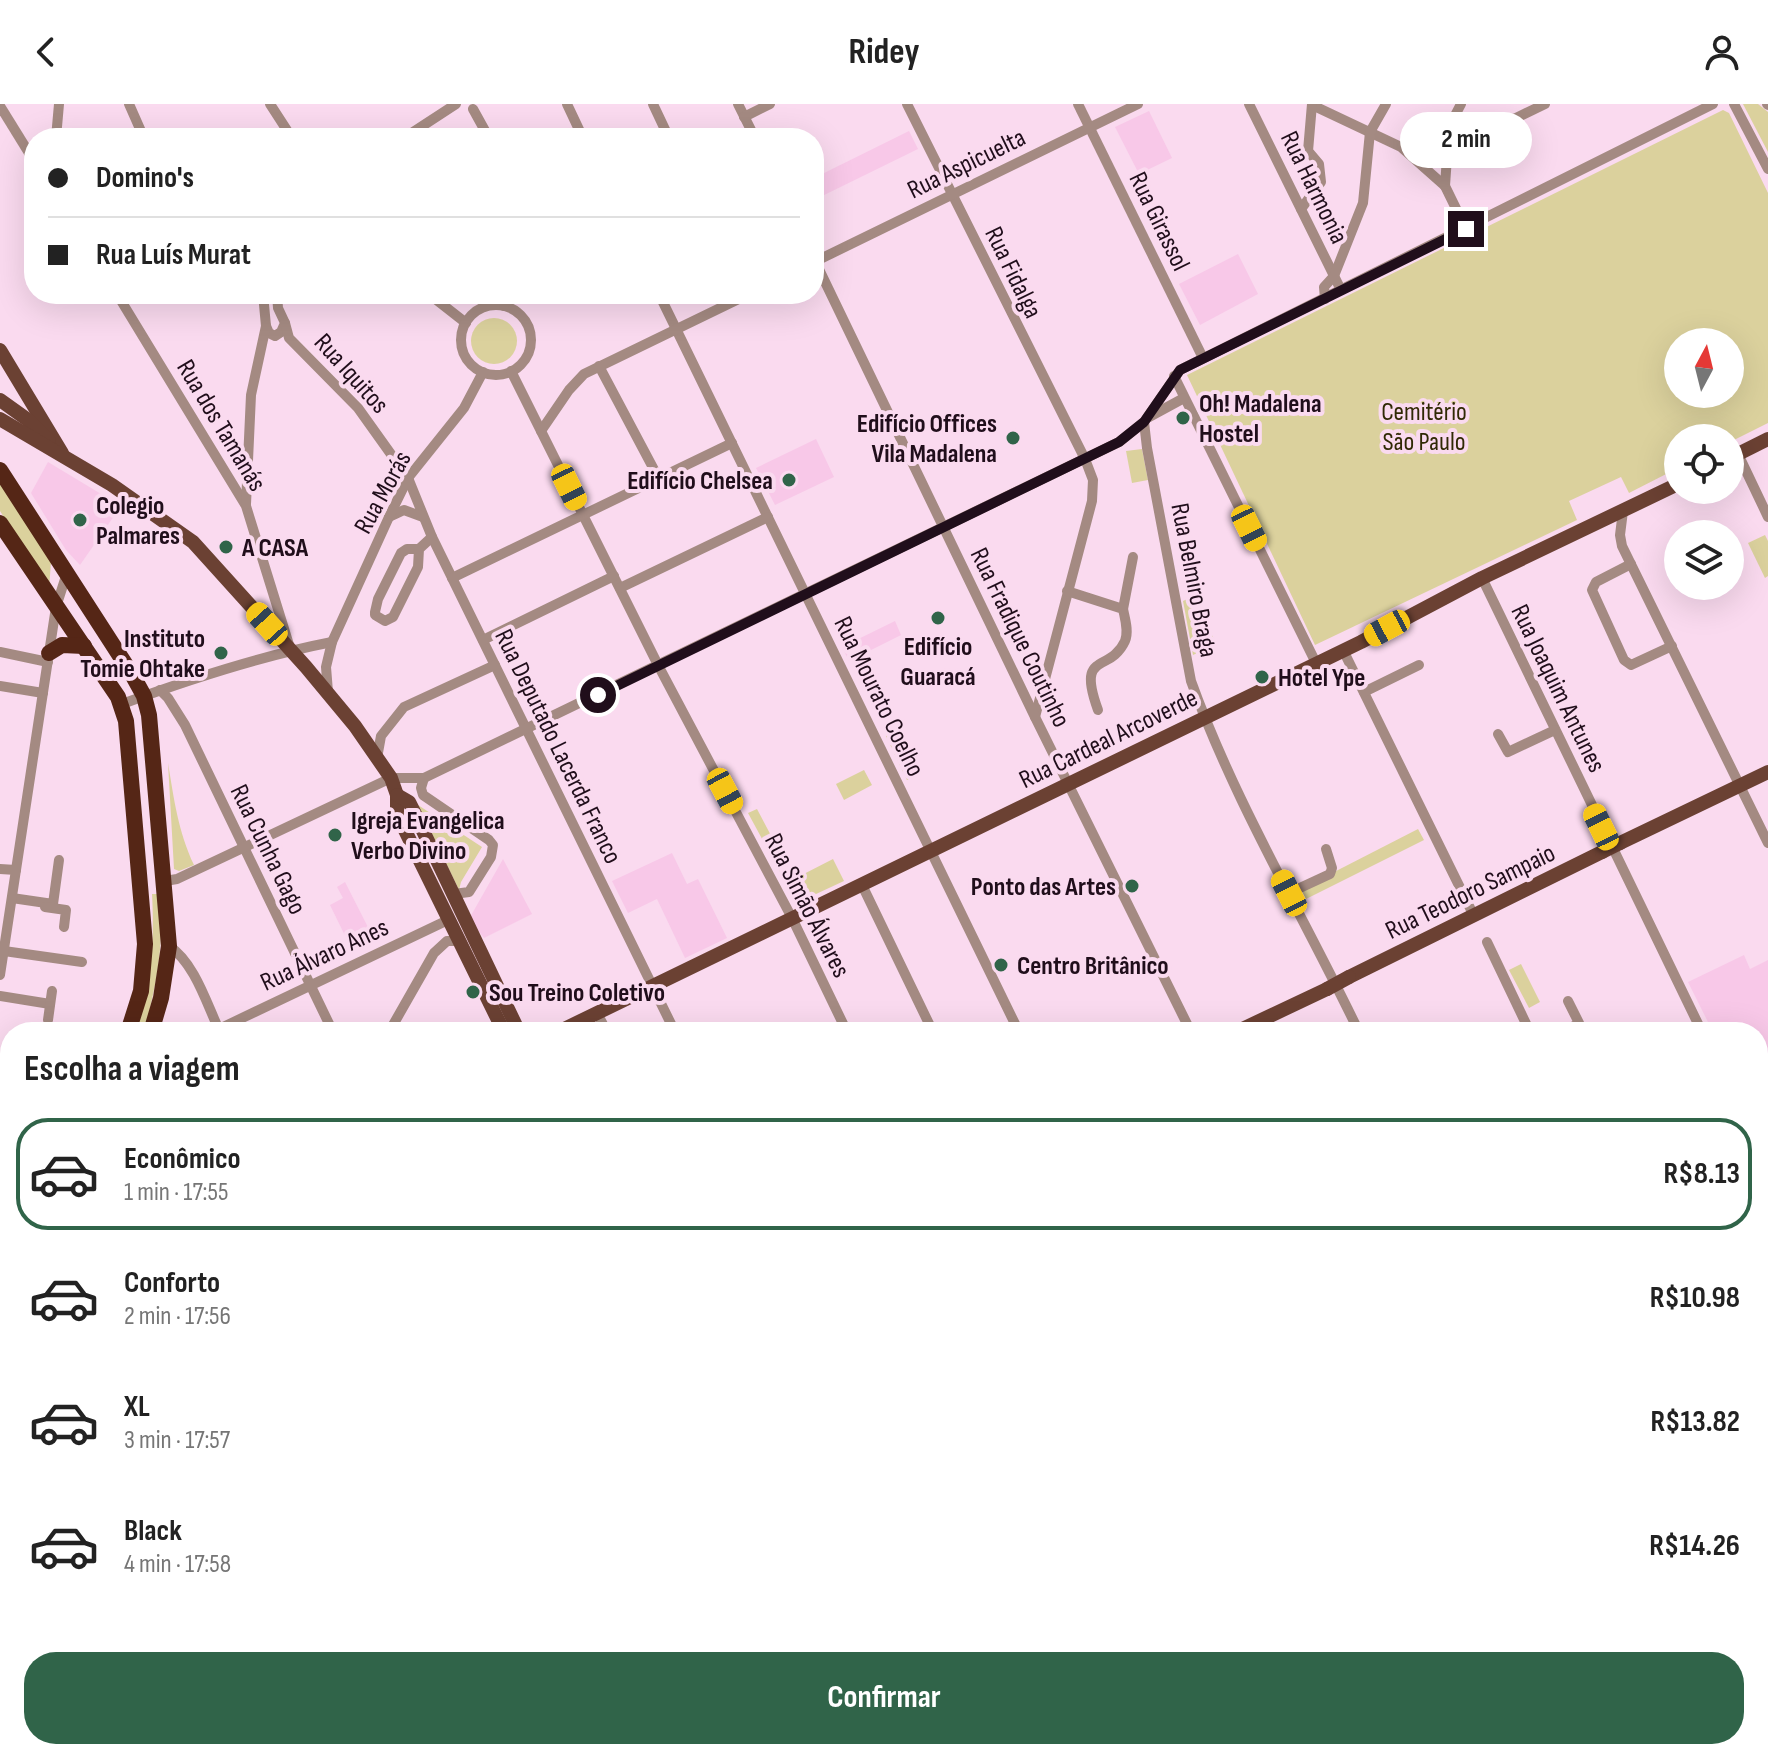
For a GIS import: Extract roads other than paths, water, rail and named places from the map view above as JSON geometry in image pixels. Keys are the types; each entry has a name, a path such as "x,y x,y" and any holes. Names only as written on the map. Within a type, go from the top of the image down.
{"highway":[{"path":"0,470 67,573 152,693 169,946 154,1022"},
{"path":"0,523 122,704 131,756 145,952 141,991 131,1022"},
{"path":"48,658 62,645 84,646"},
{"path":"131,756 137,766 146,874 154,882 165,881"}],"main road":[{"path":"0,350 62,453"},
{"path":"0,400 28,420 62,453"},
{"path":"0,419 62,453 193,542 328,692 403,798 454,894 514,1022"},
{"path":"1744,451 1768,439"},
{"name":"Rua Cardeal Arcoverde","path":"579,1022 1664,491"},
{"name":"Rua Teodoro Sampaio","path":"1257,1022 1768,772"},
{"path":"403,798 397,814 499,1022"}],"street":[{"path":"56,128 59,104"},
{"path":"129,104 140,128"},
{"path":"270,104 286,128"},
{"path":"419,128 456,104 462,111 474,106 484,128"},
{"path":"567,104 578,128"},
{"path":"653,104 664,128"},
{"path":"738,104 750,128"},
{"path":"744,117 770,104"},
{"name":"Rua Fidalga","path":"907,104 1085,459 1093,489 1035,717"},
{"name":"Rua Girassol","path":"1078,104 1203,358"},
{"name":"Rua Aspicuelta","path":"824,256 1138,104"},
{"name":"Rua Harmonia","path":"1249,104 1341,290"},
{"path":"1325,293 1363,203 1370,132 1386,104"},
{"path":"1445,186 1454,122 1461,104"},
{"path":"1401,147 1425,144 1454,122 1494,124 1516,118 1545,104"},
{"path":"1146,420 1180,370 1295,314 1325,293 1341,290 1713,104"},
{"path":"1734,104 1768,169"},
{"path":"1301,209 1321,182 1319,164 1308,151 1312,105 1401,147 1445,186 1466,229"},
{"path":"0,106 24,139"},
{"name":"Rua Fradique Coutinho","path":"824,281 1186,1022"},
{"name":"Rua dos Tamanás","path":"123,304 246,506 291,650"},
{"path":"246,506 249,418 259,358 276,334 265,304"},
{"name":"Rua Iquitos","path":"277,304 285,323 276,334 358,408 408,478"},
{"path":"442,304 466,323"},
{"name":"Rua Mourato Coelho","path":"664,304 1014,1022"},
{"path":"541,431 576,382 599,366 727,304"},
{"path":"504,306 515,311 530,330 531,342 521,364 511,371 493,375 475,368 463,352 461,342 466,323 482,308 504,306"},
{"path":"599,366 659,479"},
{"name":"Rua Simão Álvares","path":"511,371 658,665 792,918 842,1022"},
{"name":"Rua Morás","path":"328,692 326,667 332,642 389,517 408,478 464,408 483,372"},
{"path":"1174,376 1316,663"},
{"path":"165,881 177,879 391,778 424,778 1085,459 1128,437 1146,420 1184,398"},
{"name":"Rua Belmiro Braga","path":"1146,420 1147,448 1191,681 1204,718 1354,1022"},
{"path":"1128,437 1147,448"},
{"path":"452,578 732,443"},
{"path":"1744,474 1768,517"},
{"name":"Rua Deputado Lacerda Franco","path":"408,478 432,537 670,1022"},
{"path":"389,517 404,510 423,517"},
{"path":"1623,511 1621,541 1631,564 1768,843"},
{"path":"620,588 768,517"},
{"path":"419,549 418,567 393,617 385,621 379,618 375,615 376,604 395,562 407,549 419,549 432,537"},
{"path":"1098,710 1091,690 1093,667 1119,649 1126,639 1123,609 1133,557"},
{"path":"1631,564 1596,582 1592,590 1624,660 1631,665 1672,646"},
{"path":"0,975 56,607 67,573"},
{"path":"483,640 614,576"},
{"name":"Rua Joaquim Antunes","path":"1482,578 1697,1022"},
{"path":"248,602 264,602 270,587"},
{"path":"1067,591 1123,609"},
{"path":"267,624 271,640 267,657"},
{"path":"122,704 267,657 332,642"},
{"path":"1343,650 1474,916"},
{"path":"0,652 48,658"},
{"path":"377,758 381,736 404,707 495,665"},
{"path":"1364,692 1419,665"},
{"path":"0,686 43,693"},
{"name":"Rua Cunha Gago","path":"152,693 185,725 328,1022"},
{"path":"1498,734 1508,752 1555,730"},
{"path":"424,778 421,791 427,799 493,845 491,857 469,892 454,894"},
{"path":"403,798 427,799"},
{"path":"1289,893 1330,874 1332,868 1326,849"},
{"path":"11,900 53,904 59,860"},
{"path":"0,869 16,870"},
{"path":"862,885 928,1022"},
{"path":"11,900 66,910 64,927"},
{"name":"Rua Álvaro Anes","path":"235,1022 448,920"},
{"path":"422,932 432,956"},
{"path":"395,1022 432,956 447,941 460,941"},
{"path":"1487,942 1525,1022"},
{"path":"169,946 177,951 188,967 215,1022"},
{"path":"4,951 82,962"},
{"path":"48,1020 52,991"},
{"path":"0,996 50,1004"},
{"path":"1568,1001 1578,1022"},
{"path":"597,1013 602,1022"}],"place":[{"name":"Oh! Madalena Hostel","path":"1183,418"},
{"name":"Edifício Offices Vila Madalena","path":"1013,438"},
{"name":"Edifício Chelsea","path":"789,480"},
{"name":"Colegio Palmares","path":"80,520"},
{"name":"A CASA","path":"226,547"},
{"name":"Edifício Guaracá","path":"938,618"},
{"name":"Instituto Tomie Ohtake","path":"221,653"},
{"name":"Hotel Ype","path":"1262,677"},
{"name":"Igreja Evangelica Verbo Divino","path":"335,835"},
{"name":"Ponto das Artes","path":"1132,886"},
{"name":"Centro Britânico","path":"1001,965"},
{"name":"Sou Treino Coletivo","path":"473,992"}],"park label":[{"name":"Cemitério São Paulo","path":"1424,426"}]}
